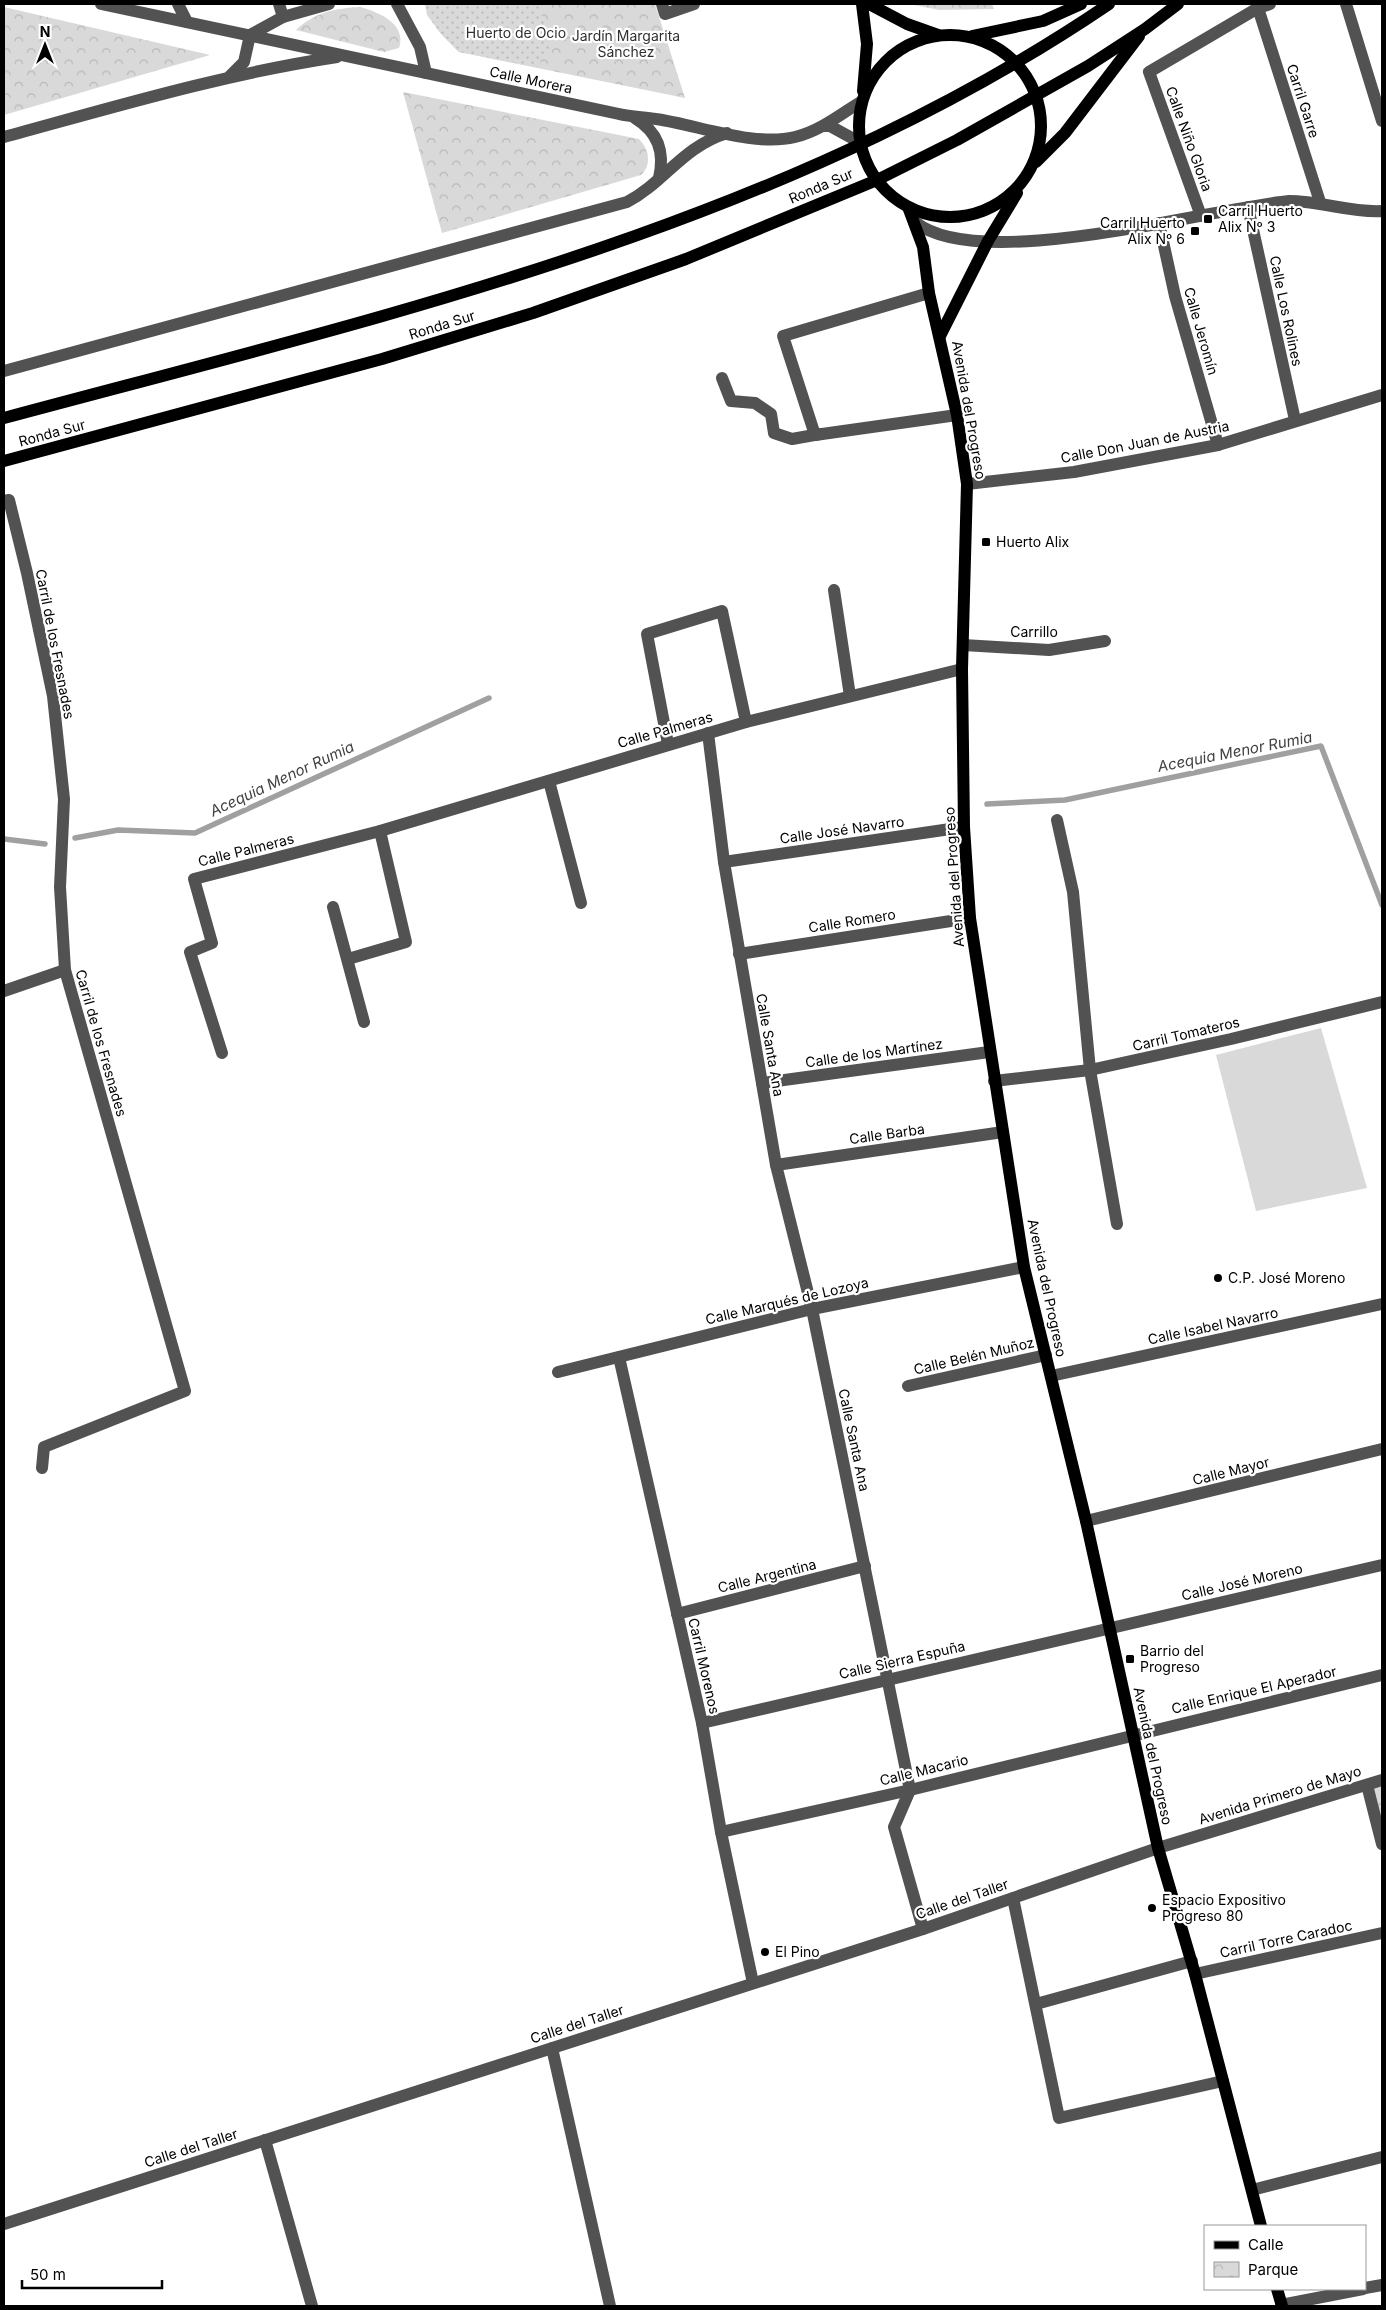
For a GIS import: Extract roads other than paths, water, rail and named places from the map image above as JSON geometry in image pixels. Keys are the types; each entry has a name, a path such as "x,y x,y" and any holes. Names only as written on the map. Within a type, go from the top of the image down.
{"main road":[{"path":"862,4 867,44 862,101"},
{"path":"868,4 907,24 938,35"},
{"path":"970,36 1043,21 1081,4"},
{"name":"Ronda Sur","path":"4,418 459,295 595,250 731,200 861,143 1017,63 1109,4"},
{"name":"Ronda Sur","path":"4,461 382,359 533,313 686,258 877,180 1037,96 1145,29 1178,4"},
{"path":"1034,163 1065,133 1145,29"},
{"name":"Ronda Sur","path":"938,35 970,36 995,46 1017,63 1029,78 1037,96 1042,115 1041,140 1034,163 1025,179 1000,202 985,210 968,215 951,217 934,215 908,207 891,195 877,180 866,162 861,143 859,122 862,101 870,81 882,64 917,40 938,35"},
{"path":"940,336 988,241 1025,179"},
{"name":"Avenida del Progreso","path":"908,207 916,222 926,262 930,293 957,415 967,484 962,669 964,827 970,918 989,1052 1024,1267 1086,1521 1158,1848 1192,1961 1261,2225"},
{"path":"1277,2290 1281,2306"}],"street":[{"name":"Calle Morera","path":"101,4 632,117 656,119 727,133 783,139 797,137 823,126 862,101"},
{"path":"178,4 187,22"},
{"path":"279,4 283,17"},
{"path":"230,76 244,62 250,35 283,17 329,4"},
{"path":"397,4 420,47 426,73"},
{"path":"662,4 665,14 694,4"},
{"path":"1346,4 1382,121"},
{"name":"Calle Niño Gloria","path":"1201,216 1149,72 1264,6"},
{"name":"Carril Garre","path":"1264,6 1320,202"},
{"path":"4,137 230,76 284,65 344,56"},
{"path":"632,117 648,127 659,144 661,159 659,178"},
{"path":"823,126 830,126 861,143"},
{"path":"4,371 627,202 640,196 694,148 727,133"},
{"path":"916,222 922,228 941,235 1018,243 1158,223 1289,201 1320,202 1358,210 1382,211"},
{"name":"Calle Los Rolines","path":"1248,207 1294,420"},
{"name":"Calle Jeromín","path":"1158,223 1175,296 1218,445"},
{"path":"818,435 783,336 930,293"},
{"path":"722,378 731,401 754,403 770,414 774,433 792,439 957,415"},
{"name":"Calle Don Juan de Austria","path":"967,484 1074,472 1218,445 1382,394"},
{"name":"Carril de los Fresnades","path":"4,501 9,500 14,518 53,696 64,799 60,888 64,970 185,1391 44,1447 42,1468"},
{"path":"834,590 850,696"},
{"path":"668,744 647,634 722,611 746,722"},
{"name":"Carrillo","path":"963,645 1049,650 1105,641"},
{"name":"Calle Palmeras","path":"222,1053 190,952 212,943 194,879 380,831 746,722 962,669"},
{"name":"Calle Santa Ana","path":"708,733 724,862 776,1165 812,1309 910,1790"},
{"path":"549,781 581,903"},
{"path":"1057,820 1073,892 1090,1070 1117,1224"},
{"name":"Calle José Navarro","path":"724,862 964,827"},
{"path":"348,959 406,942 380,831"},
{"path":"333,907 364,1022"},
{"name":"Calle Romero","path":"739,954 970,918"},
{"path":"4,991 64,970"},
{"name":"Carril Tomateros","path":"994,1081 1090,1070 1231,1039 1382,1002"},
{"name":"Calle de los Martínez","path":"762,1083 989,1052"},
{"name":"Calle Barba","path":"776,1165 1002,1132"},
{"name":"Calle Marqués de Lozoya","path":"558,1372 812,1309 1024,1267"},
{"name":"Calle Isabel Navarro","path":"1051,1376 1382,1304"},
{"name":"Calle Belén Muñoz","path":"908,1386 1046,1355"},
{"name":"Carril Morenos","path":"619,1357 702,1723 721,1832 753,1983"},
{"name":"Calle Mayor","path":"1086,1521 1382,1449"},
{"name":"Calle José Moreno","path":"1109,1628 1382,1565"},
{"name":"Calle Argentina","path":"677,1614 865,1566"},
{"name":"Calle Sierra Espuña","path":"702,1723 889,1684 1109,1628"},
{"name":"Calle Enrique El Aperador","path":"1133,1734 1382,1675"},
{"name":"Calle Macario","path":"721,1832 910,1790 1133,1734"},
{"name":"Avenida Primero de Mayo","path":"1158,1848 1382,1780"},
{"path":"1367,1785 1382,1844"},
{"path":"910,1790 894,1827 923,1929"},
{"name":"Calle del Taller","path":"4,2224 923,1929 1158,1848"},
{"path":"1013,1898 1059,2118 1224,2081"},
{"name":"Carril Torre Caradoc","path":"1195,1974 1382,1933"},
{"path":"1036,2004 1192,1961"},
{"path":"552,2048 610,2306"},
{"path":"266,2140 312,2306"},
{"path":"1252,2190 1382,2157"},
{"path":"1366,2289 1382,2285"},
{"path":"1281,2306 1359,2290"}],"waterway":[{"name":"Acequia Menor Rumia","path":"75,838 118,830 195,833 489,698"},
{"name":"Acequia Menor Rumia","path":"987,804 1065,800 1321,746 1382,905"},
{"name":"Acequia Menor Rumia","path":"4,839 45,844"}],"place":[{"name":"Carril Huerto Alix Nº 3","path":"1208,219"},
{"name":"Carril Huerto Alix Nº 6","path":"1195,231"},
{"name":"Huerto Alix","path":"986,542"},
{"name":"C.P. José Moreno","path":"1218,1278"},
{"name":"Barrio del Progreso","path":"1130,1659"},
{"name":"Espacio Expositivo Progreso 80","path":"1152,1908"},
{"name":"El Pino","path":"765,1952"}],"park label":[{"name":"Huerto de Ocio","path":"516,33"},
{"name":"Jardín Margarita Sánchez","path":"626,44"}]}
